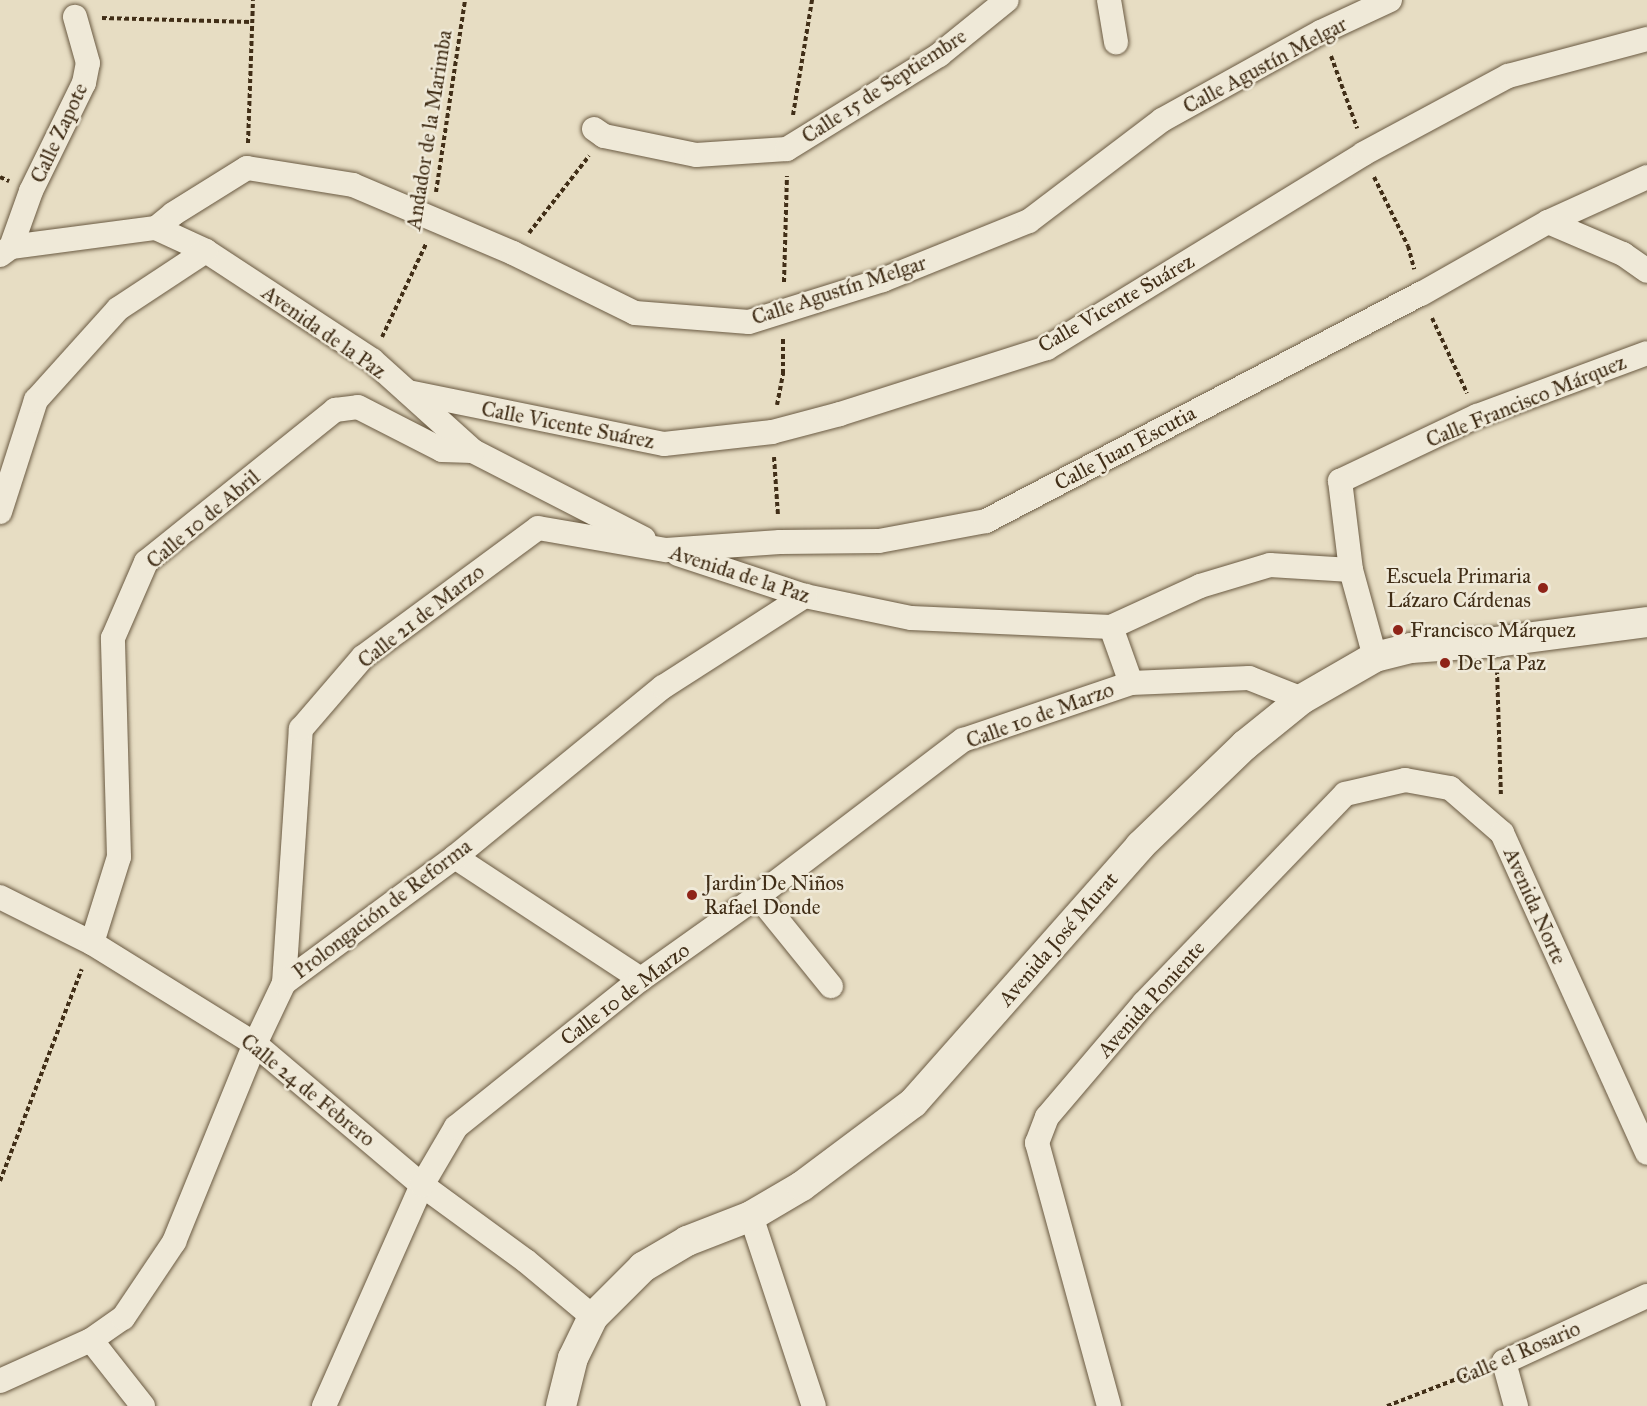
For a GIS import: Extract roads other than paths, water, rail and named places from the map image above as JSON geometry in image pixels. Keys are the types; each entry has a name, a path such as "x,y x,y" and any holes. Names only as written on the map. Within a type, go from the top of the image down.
{"street":[{"name":"Calle 15 de Septiembre","path":"599,132 696,155 787,149 939,55 1007,0"},
{"path":"1109,0 1116,42"},
{"name":"Calle Agustín Melgar","path":"156,228 172,214 247,168 353,185 513,254 635,313 748,322 784,313 883,280 1029,221 1162,120 1322,32 1390,0"},
{"name":"Calle Zapote","path":"5,251 31,191 84,83 88,63 75,17"},
{"name":"Calle Vicente Suárez","path":"405,392 664,444 772,432 840,414 1047,348 1363,154 1508,76 1647,39"},
{"name":"Calle Juan Escutia","path":"666,550 780,542 879,541 986,521 1421,294 1548,222 1647,177"},
{"path":"1548,222 1623,254 1647,271"},
{"path":"5,251 156,228"},
{"name":"Avenida de la Paz","path":"156,228 206,251 372,360 473,452 666,550 805,596 911,618 1111,627 1200,586 1270,565 1351,570"},
{"path":"0,512 36,400 118,309 206,251"},
{"name":"Calle Francisco Márquez","path":"1375,657 1351,570 1340,481 1477,416 1647,353"},
{"name":"Calle 10 de Abril","path":"92,943 119,857 113,638 146,562 335,410 358,407 442,450 473,452"},
{"name":"Calle 21 de Marzo","path":"284,982 301,729 363,657 538,528 666,550"},
{"name":"Prolongación de Reforma","path":"0,1381 91,1340 123,1318 174,1242 255,1044 284,982 455,857 663,687 805,596"},
{"name":"Avenida José Murat","path":"561,1406 573,1358 593,1317 643,1267 687,1241 751,1216 802,1186 913,1103 1140,846 1245,745 1302,699 1375,657 1411,648 1496,642 1647,622"},
{"path":"1111,627 1131,683"},
{"name":"Calle 10 de Marzo","path":"321,1404 422,1185 456,1127 641,978 758,896 963,740 1131,683 1249,678 1302,699"},
{"name":"Avenida Poniente","path":"1109,1406 1037,1143 1047,1117 1144,1003 1345,794 1406,780 1450,788 1502,833"},
{"name":"Avenida Norte","path":"1502,833 1647,1153"},
{"path":"455,857 641,978"},
{"path":"758,896 831,986"},
{"name":"Calle 24 de Febrero","path":"0,897 92,943 255,1044 422,1185 526,1261 593,1317"},
{"path":"751,1216 814,1406"},
{"name":"Calle el Rosario","path":"1516,1406 1504,1362 1647,1296"},
{"path":"91,1340 143,1406"}],"place":[{"name":"Escuela Primaria Lázaro Cárdenas","path":"1543,588"},
{"name":"Francisco Márquez","path":"1398,630"},
{"name":"De La Paz","path":"1445,663"},
{"name":"Jardin De Niños Rafael Donde","path":"692,895"}]}
